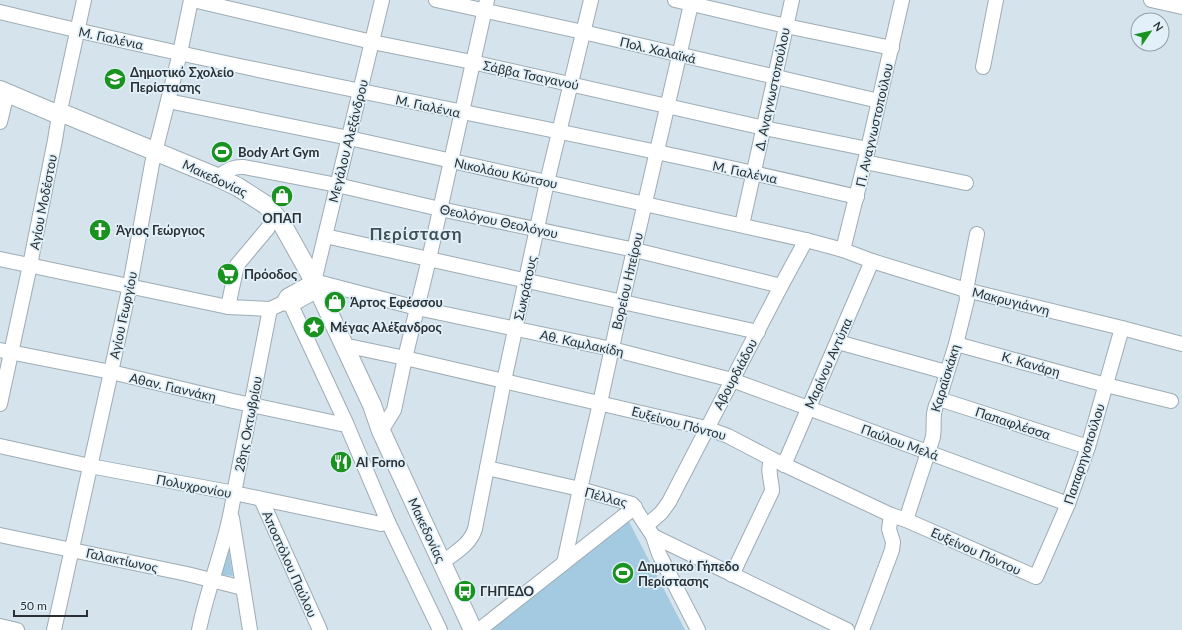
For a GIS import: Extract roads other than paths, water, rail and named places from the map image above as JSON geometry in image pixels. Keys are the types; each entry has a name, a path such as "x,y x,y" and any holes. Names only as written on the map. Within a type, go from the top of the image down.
{"main road":[{"name":"Μακεδονίας","path":"3,91 59,115 67,114 154,155 248,203 266,216 276,228 346,349 372,405 381,431 471,628"},
{"name":"Μακεδονίας","path":"154,155 217,177 238,187 255,196 282,222 289,233 310,287 364,410 381,431"}],"street":[{"name":"Αγίου Μοδέστου","path":"0,404 6,351 30,265 59,115 84,0"},
{"name":"Σάββα Τσαγανού","path":"192,0 372,42 472,62 764,128 966,183"},
{"name":"Αγίου Γεωργίου","path":"54,630 130,286 154,155 192,0"},
{"name":"Μεγάλου Αλεξάνδρου","path":"310,287 338,185 382,0"},
{"name":"Πολ. Χαλαϊκά","path":"436,0 486,5 583,32 880,101"},
{"name":"Σωκράτους","path":"442,563 462,548 473,535 504,381 547,182 591,0"},
{"path":"675,0 692,2 786,26 892,48"},
{"name":"Δ. Αναγνωστοπούλου","path":"742,226 792,0"},
{"name":"Π. Αναγνωστοπούλου","path":"843,250 880,101 902,0"},
{"path":"983,67 996,0"},
{"path":"1151,0 1182,7"},
{"name":"Βορείου Ηπείρου","path":"564,563 644,204 692,2"},
{"path":"381,431 394,410 486,5"},
{"name":"Μ. Γιαλένια","path":"0,12 77,31 360,92 753,173 856,197"},
{"path":"0,122 3,91"},
{"name":"Νικολάου Κώτσου","path":"168,101 349,138 806,240 843,250"},
{"name":"Θεολόγου Θεολόγου","path":"217,177 230,168 244,167 338,185 440,209 634,250 781,286"},
{"path":"228,307 238,265 268,228"},
{"name":"Καραϊσκάκη","path":"906,520 933,437 934,407 939,399 946,372 956,344 967,300 966,290 977,234"},
{"path":"325,236 758,332"},
{"name":"Αβουρδιάδου","path":"650,530 669,502 706,428 806,240"},
{"name":"Μακρυγιάννη","path":"843,250 872,261 966,290 1182,344"},
{"path":"0,258 228,307 282,306"},
{"name":"Μαρίνου Αντύπα","path":"732,575 772,491 772,483 768,469 769,464 778,462 808,408 872,261"},
{"path":"282,306 287,296 310,287"},
{"name":"Αθ. Καμλακίδη","path":"310,287 612,349 732,380"},
{"path":"282,306 346,423 388,522 440,630"},
{"name":"28ης Οκτωβρίου","path":"199,630 211,580 231,514 252,405 282,306"},
{"name":"Παπαρηγοπούλου","path":"1036,577 1068,504 1088,447 1122,328"},
{"path":"838,342 946,372"},
{"name":"Κ. Κανάρη","path":"956,344 1171,401"},
{"name":"Ευξείνου Πόντου","path":"346,349 353,347 405,358 706,428 728,436 778,462 891,515 906,520 1036,577"},
{"name":"Αθαν. Γιαννάκη","path":"6,351 111,372 340,424 346,423"},
{"name":"Παύλου Μελά","path":"732,380 1068,504"},
{"name":"Παπαφλέσσα","path":"939,399 1088,447"},
{"name":"Πολυχρονίου","path":"0,446 90,466 234,493 381,524 388,522"},
{"name":"Πέλλας","path":"487,468 632,504 650,530 659,554 698,630"},
{"name":"Αποστόλου Παύλου","path":"261,499 320,630"},
{"path":"471,628 564,563 635,507"},
{"path":"231,514 250,630"},
{"path":"862,630 892,550 893,542 889,529 891,515"},
{"path":"650,530 732,575 847,630"},
{"name":"Γαλακτίωνος","path":"0,535 72,549 243,588"},
{"path":"0,626 17,630"}],"place":[{"name":"Δημοτικό Σχολείο Περίστασης","path":"115,79"},
{"name":"Body Art Gym","path":"222,152"},
{"name":"ΟΠΑΠ","path":"282,196"},
{"name":"Άγιος Γεώργιος","path":"100,230"},
{"name":"Πρόοδος","path":"228,274"},
{"name":"Άρτος Εφέσσου","path":"335,302"},
{"name":"Μέγας Αλέξανδρος","path":"314,327"},
{"name":"Al Forno","path":"341,462"},
{"name":"Δημοτικό Γήπεδο Περίστασης","path":"623,573"},
{"name":"ΓΗΠΕΔΟ","path":"465,591"}],"district":[{"name":"Περίσταση","path":"416,233"}]}
